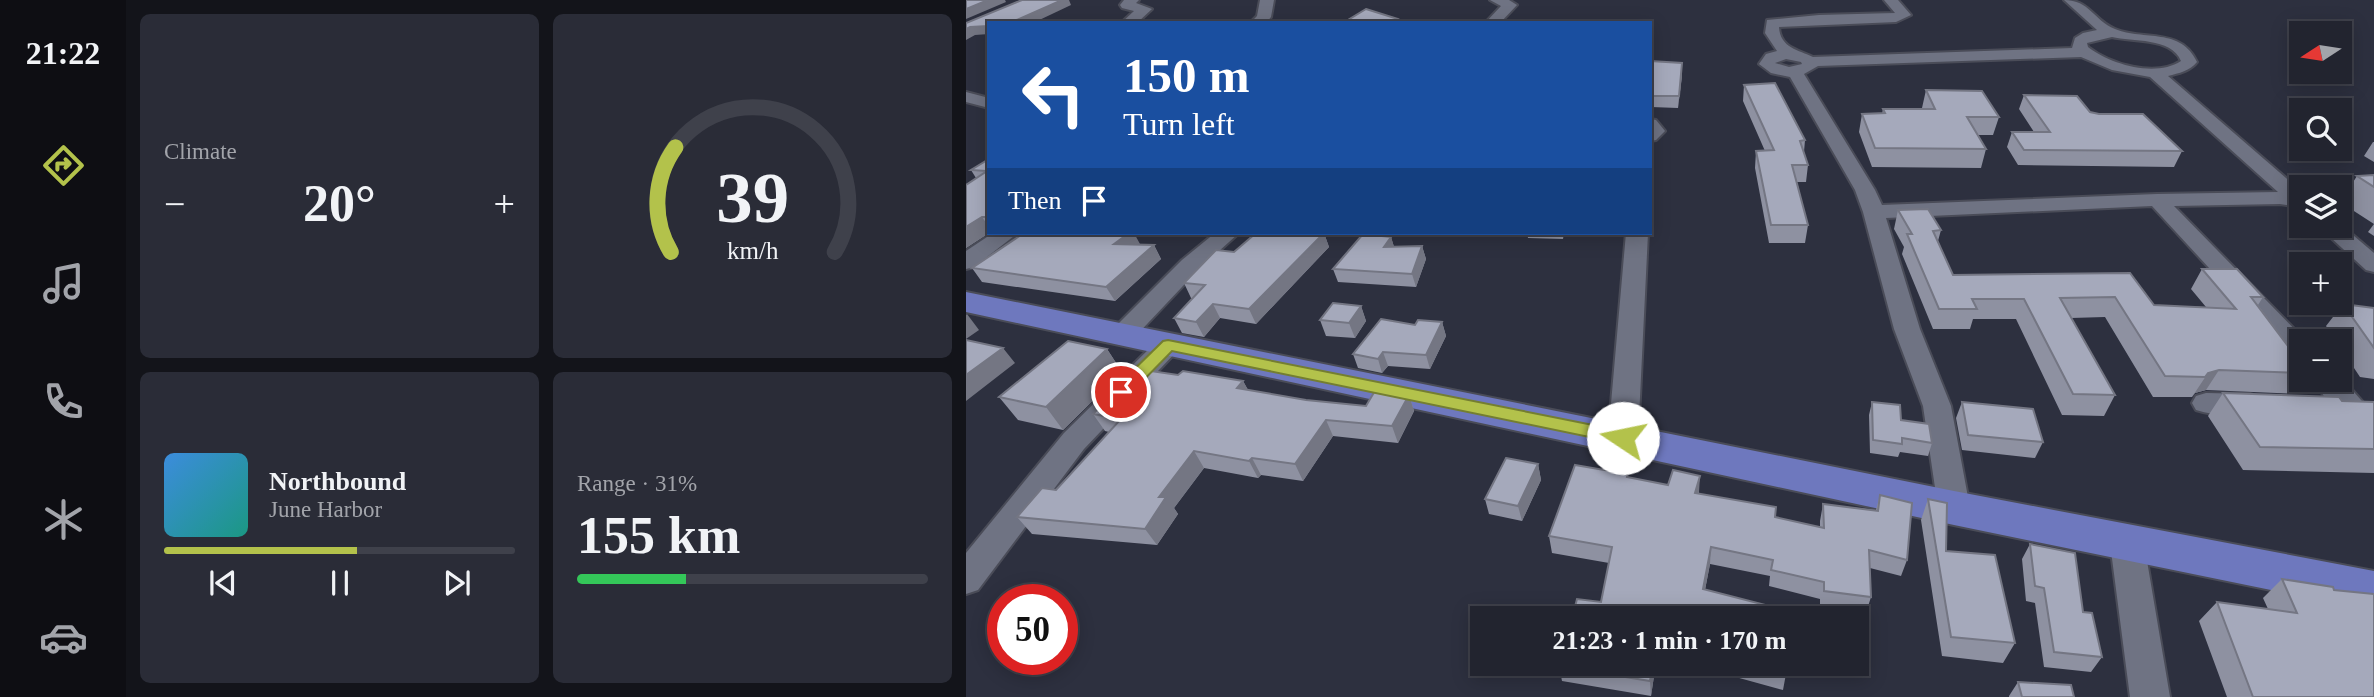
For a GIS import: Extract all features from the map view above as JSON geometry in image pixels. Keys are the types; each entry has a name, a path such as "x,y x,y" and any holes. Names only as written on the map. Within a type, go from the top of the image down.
{"main road":[{"path":"966,302 1954,508 2374,591"}],"street":[{"path":"1130,21 1145,9 1127,5 1132,0"},
{"path":"1259,21 1264,17 1267,0"},
{"path":"1494,21 1510,5 1497,0"},
{"path":"1891,0 1904,15 1896,18 1819,19 1772,23 1772,33 1797,63 1865,190 1874,212 1907,329 1937,406 1954,508"},
{"path":"2071,0 2111,33"},
{"path":"1797,63 2083,52 2114,66 2154,72 2182,68 2189,59 2183,51 2161,41 2111,33 2083,38 2079,44 2083,52"},
{"path":"2154,72 2289,190"},
{"path":"966,97 987,102"},
{"path":"1874,212 2158,200 2289,200"},
{"path":"2158,200 2289,339"},
{"path":"966,262 1004,235"},
{"path":"1122,335 1190,265 1226,235"},
{"path":"1623,438 1637,235"},
{"path":"2343,238 2374,265"},
{"path":"966,579 1074,441 1168,345"},
{"path":"2342,392 2364,409"},
{"path":"2206,403 2276,405"},
{"path":"2315,407 2364,409"},
{"path":"2127,543 2150,697"}],"building":[{"path":"966,0 988,0 966,9"},
{"path":"1022,0 1062,0 1015,21 987,21 987,26 966,29 966,23"},
{"path":"1366,9 1398,19 1396,21 1346,21"},
{"path":"1652,61 1682,63 1679,96 1652,96"},
{"path":"1775,83 1805,140 1800,141 1808,165 1792,165 1808,225 1771,225 1756,151 1774,150 1744,85"},
{"path":"1926,90 1982,91 1999,117 1967,117 1986,149 1875,148 1862,114 1885,113 1883,109 1935,109"},
{"path":"2024,95 2077,96 2090,112 2143,114 2182,151 2024,150 2012,132 2050,132"},
{"path":"987,160 987,171 971,170"},
{"path":"987,171 987,217 982,217 966,227 966,185"},
{"path":"2374,175 2374,187 2357,176"},
{"path":"1928,209 1941,230 1933,231 1953,275 2130,273 2154,305 2236,309 2202,269 2237,269 2263,297 2251,297 2289,347 2289,373 2219,370 2208,373 2205,377 2165,376 2115,297 2060,298 2115,395 2073,394 2024,299 1972,299 1977,309 1939,309 1907,234 1912,234 1898,210"},
{"path":"1021,235 1126,235 1114,244 1154,245 1106,287 972,268"},
{"path":"1254,235 1322,235 1249,309 1213,304 1196,322 1174,318 1205,285 1184,283 1216,250 1234,252"},
{"path":"1362,235 1391,237 1384,247 1422,246 1412,274 1333,269"},
{"path":"1333,303 1361,306 1349,323 1320,320"},
{"path":"2352,305 2374,308 2374,348 2351,315"},
{"path":"1381,319 1415,325 1418,320 1442,322 1426,355 1383,352 1378,359 1353,354"},
{"path":"966,340 1003,348 966,375"},
{"path":"1068,341 1107,349 1046,407 999,397"},
{"path":"1137,369 1178,375 1183,371 1243,381 1237,388 1306,400 1366,406 1376,389 1409,395 1392,426 1326,420 1295,464 1252,458 1249,461 1194,451 1159,497 1166,497 1145,529 1017,517 1042,488 1056,490 1121,419 1093,414"},
{"path":"2223,393 2339,397 2342,401 2374,402 2374,449 2260,447"},
{"path":"1872,402 1900,405 1901,420 1929,424 1932,443 1902,438 1902,444 1873,440"},
{"path":"1962,402 2033,409 2043,442 1968,435"},
{"path":"1506,458 1538,464 1518,506 1485,499"},
{"path":"1575,465 1628,474 1627,477 1668,485 1673,470 1700,476 1695,493 1776,507 1775,517 1824,528 1823,504 1878,511 1880,495 1912,503 1907,560 1869,550 1871,597 1824,591 1824,582 1771,570 1773,560 1711,547 1703,589 1770,606 1575,606 1577,599 1601,602 1612,547 1549,536"},
{"path":"1928,499 1947,503 1946,551 1995,555 2015,643 1951,637"},
{"path":"2030,544 2075,553 2083,612 2092,613 2102,657 2054,652 2044,588 2035,586"},
{"path":"2282,579 2333,587 2334,590 2374,594 2374,697 2253,697 2217,602 2297,613"},
{"path":"1620,676 1651,676 1650,681"},
{"path":"2018,682 2071,685 2074,697 2022,697"}],"route":[{"path":"1121,392 1168,345 1623,438"}]}
